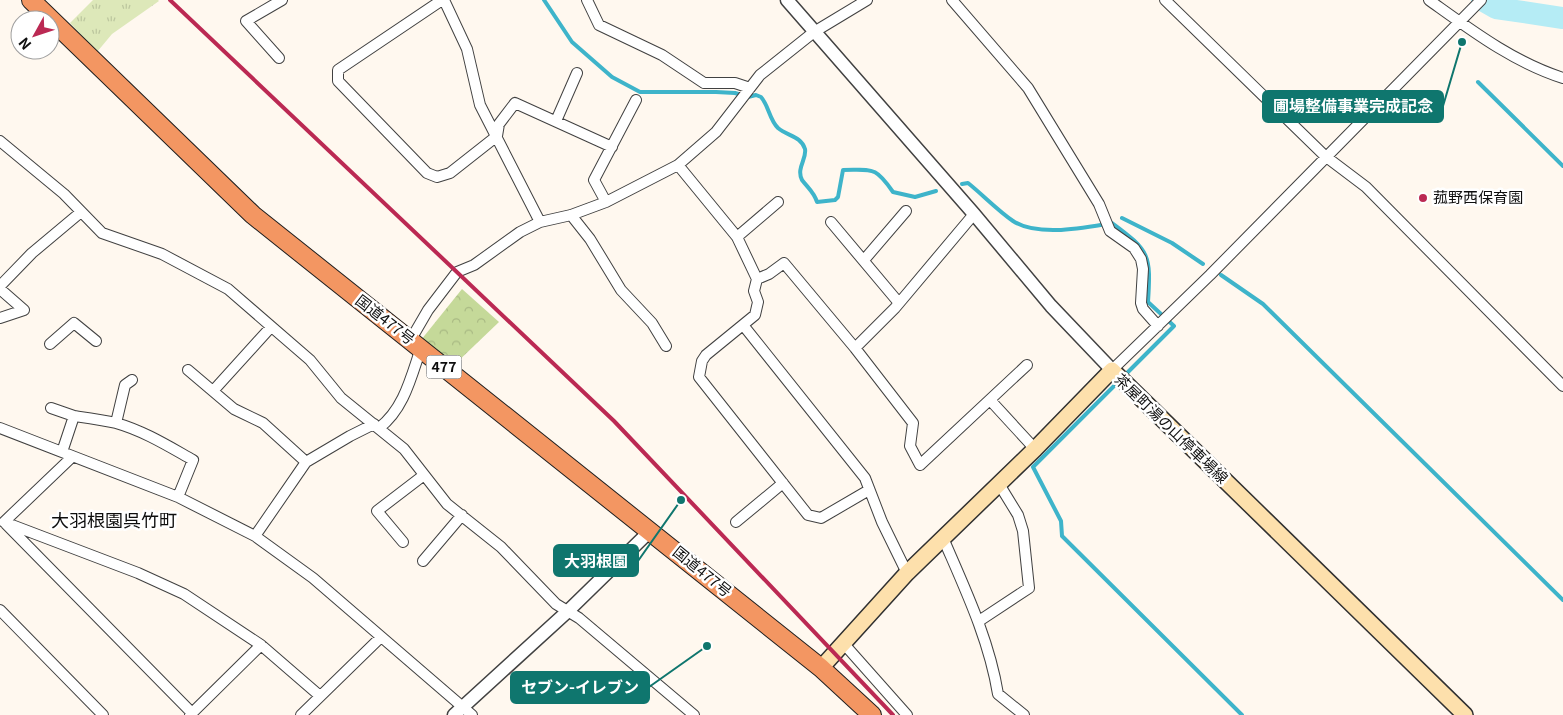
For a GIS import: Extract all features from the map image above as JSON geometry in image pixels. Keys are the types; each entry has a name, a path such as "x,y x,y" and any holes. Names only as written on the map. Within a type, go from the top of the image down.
{"highway":[{"name":"国道477号","path":"31,0 253,215 821,668 872,715"}],"main road":[{"name":"茶屋町湯の山停車場線","path":"821,668 907,572 1113,372 1465,715"}],"street":[{"path":"279,58 246,21 282,0"},
{"path":"540,222 496,136 480,104 467,49 443,0 338,70 338,81 416,163 427,173 437,177 450,173 496,136 499,124 515,103 612,147"},
{"path":"588,0 599,25 662,55 704,83 735,83 748,89"},
{"path":"787,0 974,214 1051,306 1113,372 1325,156 1435,49 1457,22 1481,0"},
{"path":"255,536 306,462 350,436 377,426 396,412 410,382 415,344 428,310 457,272 474,265 520,232 540,222 571,215 606,202 678,165 716,132 760,75 814,32 867,0"},
{"path":"952,0 1028,88 1099,204 1110,230 1134,248 1141,259 1144,269 1141,303 1143,309 1159,326"},
{"path":"1165,0 1325,156 1366,187 1563,386"},
{"path":"1429,0 1457,22 1503,51 1563,78"},
{"path":"556,121 577,73"},
{"path":"606,202 594,180 636,100"},
{"path":"1,145 64,194 102,233 162,254 219,284 310,360 342,398 404,449 447,504 501,547 556,604 568,611 694,715"},
{"path":"678,165 737,237 757,279 754,291 758,302 755,315 706,354 702,361 699,377 808,515 822,518 869,490"},
{"path":"737,237 778,202"},
{"path":"864,260 906,211"},
{"path":"0,318 24,310 0,288 32,253 81,212"},
{"path":"855,348 899,303 974,214"},
{"path":"571,215 590,239 621,290 652,323 666,346"},
{"path":"831,222 899,303"},
{"path":"757,279 769,274 784,263 855,348 913,423 910,446 920,465 1027,365"},
{"path":"50,344 74,323 96,341"},
{"path":"743,325 865,478 907,572"},
{"path":"213,391 271,327"},
{"path":"188,370 234,408 263,423 306,462"},
{"path":"116,423 125,385 132,380"},
{"path":"990,400 1035,449"},
{"path":"51,408 74,416 116,423 156,438 193,460 178,497"},
{"path":"62,452 74,416"},
{"path":"0,428 178,497 255,536 313,578 463,712 650,531"},
{"path":"2,524 72,457"},
{"path":"403,542 377,511 424,475"},
{"path":"736,522 784,483"},
{"path":"979,621 1029,588 1023,531 1018,514 999,484"},
{"path":"423,561 462,515"},
{"path":"2,524 138,573 184,594 260,645 320,696"},
{"path":"2,524 191,714 260,645"},
{"path":"943,538 979,621 993,661 998,694 1024,715"},
{"path":"0,610 103,715"},
{"path":"300,715 381,637"},
{"path":"844,644 907,715"}],"green space":[{"path":"93,0 159,1 112,34 97,52 70,23"},
{"path":"462,289 499,322 453,366 421,340"}],"waterway":[{"path":"544,0 572,42 612,77 640,92 716,92 761,97 778,128 800,141 803,145 805,156 800,176 811,190 817,202 835,200 838,197 843,170 872,171 882,178 893,192 915,197 936,191"},
{"path":"1482,0 1496,8 1563,18"},
{"path":"1478,82 1563,166"},
{"path":"962,184 968,183 1007,217 1023,226 1035,229 1061,230 1112,223 1141,248 1148,264 1148,302 1174,326 1123,377"},
{"path":"1122,218 1172,243 1203,264"},
{"path":"1221,275 1263,304 1563,600"},
{"path":"1118,382 1033,467 1061,521 1062,536 1242,715"}],"railway":[{"path":"170,0 614,421 893,715"}],"place":[{"name":"圃場整備事業完成記念","path":"1462,42"},
{"name":"菰野西保育園","path":"1423,198"},
{"name":"大羽根園","path":"681,500"},
{"name":"セブン-イレブン","path":"707,646"}],"district":[{"name":"大羽根園呉竹町","path":"114,521"}]}
